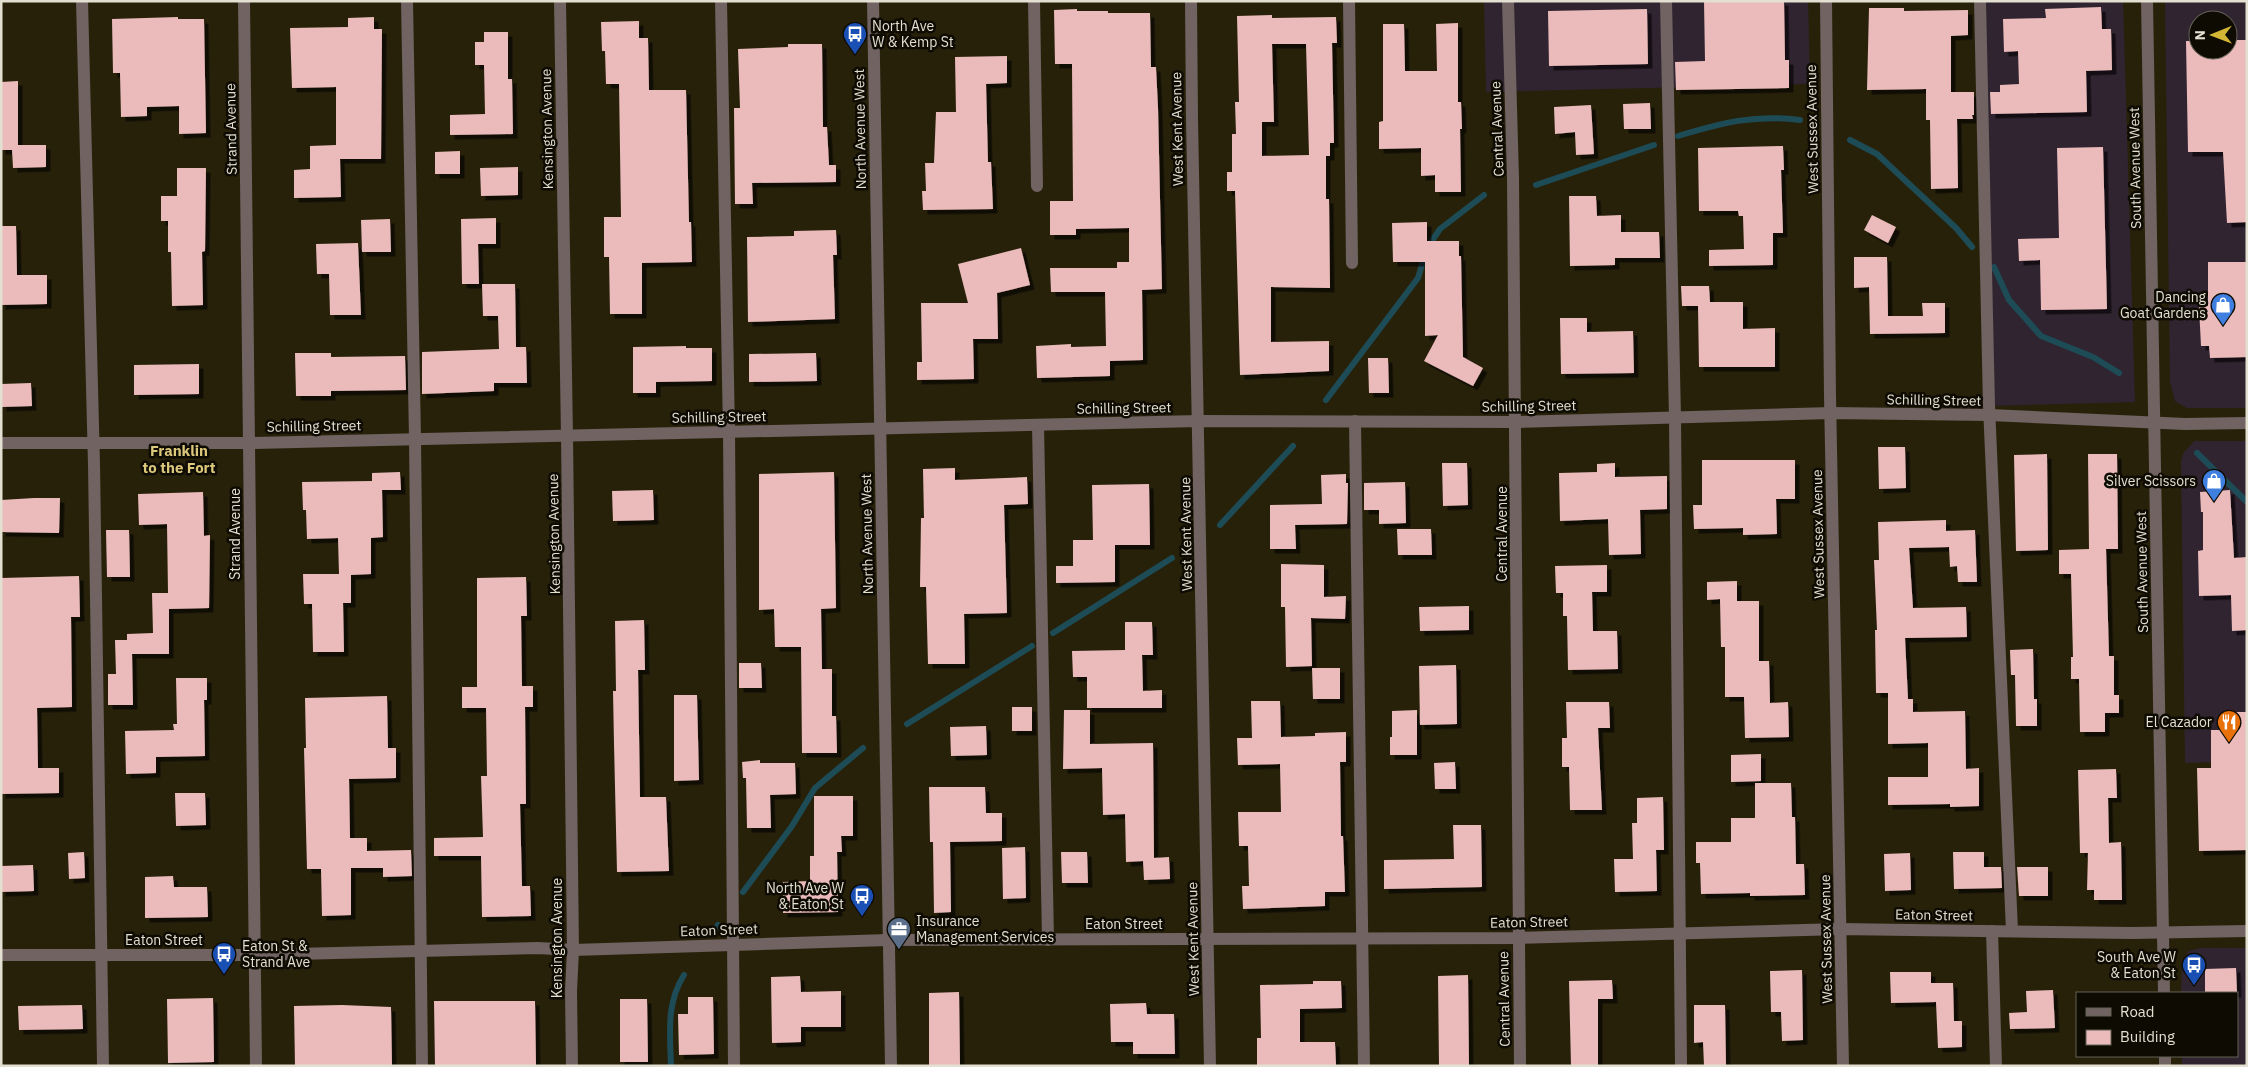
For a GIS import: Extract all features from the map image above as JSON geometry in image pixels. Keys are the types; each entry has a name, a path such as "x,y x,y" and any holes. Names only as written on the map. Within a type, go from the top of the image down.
{"street":[{"path":"82,1 94,443 103,1066"},
{"name":"Strand Avenue","path":"244,1 256,1066"},
{"path":"407,1 415,439 422,1066"},
{"name":"Kensington Avenue","path":"560,1 568,436 573,950 571,991 572,1066"},
{"path":"722,1 729,432 734,1066"},
{"name":"North Avenue West","path":"873,1 891,1066"},
{"path":"1034,1 1038,186"},
{"name":"West Kent Avenue","path":"1191,1 1210,1066"},
{"path":"1349,1 1352,263"},
{"name":"Central Avenue","path":"1508,1 1514,178 1520,1066"},
{"path":"1666,1 1675,418 1681,1066"},
{"name":"West Sussex Avenue","path":"1826,1 1831,413 1843,1066"},
{"path":"1980,1 1990,416 2012,931"},
{"name":"South Avenue West","path":"2147,1 2164,992"},
{"name":"Schilling Street","path":"1,443 415,439 1199,421 1516,422 1831,413 2247,423"},
{"path":"1355,421 1364,1066"},
{"path":"1038,425 1048,940"},
{"name":"Eaton Street","path":"1,955 254,955 538,948 573,950 888,940 1518,938 1840,929 2163,933 2247,931"},
{"path":"1992,931 1996,1066"}],"shaded area":[{"path":"1484,1 1808,1 1810,84 1486,92"},
{"path":"1985,1 2123,1 2135,402 1989,406"},
{"path":"2165,1 2247,1 2247,408 2187,408 2175,401 2170,382"},
{"path":"2194,441 2247,441 2247,761 2185,763 2181,462 2183,454"},
{"path":"2200,948 2247,948 2247,1066 2182,1066 2182,1057 2238,1057 2238,992 2181,992 2182,961 2189,951"}],"building":[{"path":"1704,1 1784,1 1785,60 1789,60 1789,88 1676,90 1675,62 1705,61"},
{"path":"2101,7 2102,29 2111,29 2112,70 2086,71 2087,112 1991,114 1990,92 2000,92 2000,85 2019,84 2018,51 2004,52 2003,19 2046,18 2045,9"},
{"path":"1869,8 1904,8 1904,11 1968,10 1968,35 1951,36 1951,92 1974,92 1973,119 1957,119 1958,188 1931,189 1930,120 1926,120 1926,89 1867,90"},
{"path":"1077,9 1077,11 1108,11 1108,13 1150,13 1151,67 1156,67 1158,108 1162,289 1142,290 1143,360 1110,361 1110,376 1037,378 1036,346 1071,344 1071,347 1106,346 1105,292 1051,292 1050,268 1117,268 1117,262 1129,262 1129,228 1076,229 1076,235 1050,235 1050,201 1073,201 1072,64 1055,64 1054,10"},
{"path":"1647,9 1648,64 1549,66 1548,11"},
{"path":"1272,15 1272,18 1336,17 1337,43 1332,43 1334,143 1330,143 1330,156 1326,156 1326,199 1329,199 1330,288 1271,287 1271,342 1329,341 1329,371 1240,375 1235,191 1227,191 1227,172 1232,172 1232,134 1236,134 1235,102 1239,102 1237,16","holes":["1272,44 1306,44 1309,155 1262,156 1262,122 1274,122"]},
{"path":"178,17 178,19 204,19 206,133 179,134 179,106 147,107 147,116 121,117 120,73 113,73 112,19"},
{"path":"374,17 374,29 382,29 381,159 340,159 341,197 294,198 294,170 310,169 310,146 336,145 336,87 292,88 290,28 348,27 348,18"},
{"path":"639,21 639,38 648,38 649,90 686,90 689,222 691,222 692,262 642,263 642,314 610,314 609,257 604,257 604,217 621,217 619,84 606,84 605,51 602,51 601,22"},
{"path":"1458,23 1458,102 1461,102 1462,129 1460,129 1461,192 1435,192 1435,175 1421,176 1421,148 1379,149 1379,122 1383,121 1383,24 1404,24 1405,71 1437,71 1436,24"},
{"path":"484,32 508,32 508,79 512,79 513,134 450,135 450,115 485,114 484,65 475,65 475,42 484,42"},
{"path":"2238,40 2247,40 2247,222 2227,223 2223,152 2188,152 2186,41 2188,41 2188,60 2238,60"},
{"path":"788,44 822,44 823,127 827,127 829,165 836,165 836,182 752,183 753,204 735,204 734,108 740,108 738,49 788,47"},
{"path":"1007,56 1007,83 986,84 988,162 991,162 993,209 923,210 922,191 926,191 925,163 934,163 936,112 956,112 955,57"},
{"path":"18,81 18,145 46,145 46,167 13,168 12,150 1,150 1,82"},
{"path":"1650,103 1651,129 1624,129 1623,104"},
{"path":"1591,105 1594,154 1576,155 1575,132 1555,134 1554,107"},
{"path":"1783,146 1784,170 1781,170 1783,233 1773,233 1773,265 1709,266 1709,250 1744,249 1743,216 1739,216 1738,211 1699,211 1698,148"},
{"path":"2103,147 2107,309 2041,310 2040,260 2019,261 2018,239 2059,238 2057,148"},
{"path":"460,151 460,174 435,174 435,152"},
{"path":"518,167 518,195 481,196 480,168"},
{"path":"177,168 206,168 205,251 202,252 203,305 172,306 171,252 168,252 168,221 161,221 161,196 177,196"},
{"path":"1569,196 1596,196 1597,216 1621,215 1621,232 1659,232 1660,258 1615,258 1615,265 1570,266"},
{"path":"1872,215 1896,227 1888,243 1864,230"},
{"path":"496,218 496,244 478,244 479,284 462,284 461,219"},
{"path":"390,219 391,252 362,252 361,220"},
{"path":"1427,222 1427,241 1459,241 1463,357 1483,368 1473,386 1424,361 1438,335 1425,336 1425,262 1393,262 1392,223"},
{"path":"1,226 16,226 17,275 47,275 47,304 1,305"},
{"path":"836,230 837,255 833,255 835,319 748,322 747,237 794,236 794,231"},
{"path":"358,243 361,315 330,315 329,274 317,274 316,244"},
{"path":"1021,248 1030,285 997,293 998,339 973,339 974,379 917,380 917,362 922,362 921,303 968,303 958,264"},
{"path":"1854,257 1887,257 1888,316 1923,316 1922,303 1945,303 1945,333 1870,334 1869,287 1854,288"},
{"path":"2208,262 2247,262 2247,357 2210,358 2209,346 2201,346 2199,307 2208,306"},
{"path":"482,284 515,284 516,347 526,347 527,383 494,383 494,391 422,394 422,352 499,349 498,316 483,316"},
{"path":"1681,286 1709,286 1710,302 1743,302 1743,329 1775,328 1775,367 1699,367 1698,306 1682,306"},
{"path":"1560,318 1587,318 1587,332 1633,331 1634,373 1561,374"},
{"path":"686,346 686,348 712,348 712,381 656,382 656,393 633,393 633,347"},
{"path":"295,353 331,353 331,357 405,356 406,390 331,391 331,396 296,396"},
{"path":"816,353 817,381 749,382 749,354"},
{"path":"1368,358 1388,358 1389,393 1369,393"},
{"path":"199,364 199,394 134,395 134,365"},
{"path":"31,383 32,406 2,407 1,384"},
{"path":"1878,447 1905,447 1906,488 1879,489"},
{"path":"2047,454 2048,550 2016,551 2014,455"},
{"path":"2088,454 2117,454 2118,549 2106,549 2109,656 2114,656 2114,695 2119,695 2119,713 2105,713 2105,732 2080,732 2079,679 2071,679 2071,657 2073,657 2071,574 2059,574 2059,550 2089,549"},
{"path":"1702,460 1795,460 1795,499 1776,499 1777,534 1743,535 1743,528 1694,529 1693,505 1702,505"},
{"path":"1442,463 1467,463 1468,505 1443,506"},
{"path":"1615,463 1615,477 1667,476 1667,509 1640,510 1641,554 1609,555 1608,519 1560,521 1559,473 1597,472 1597,464"},
{"path":"955,468 955,480 1027,477 1028,504 1004,505 1007,613 964,614 965,664 928,664 926,587 920,587 921,518 924,518 923,469"},
{"path":"400,472 401,490 382,490 383,537 371,538 371,574 351,575 351,603 343,603 344,652 313,652 312,604 304,604 303,574 339,574 338,538 307,539 306,510 303,510 302,482 372,481 372,473"},
{"path":"834,472 836,608 821,609 822,669 832,669 832,716 836,716 837,753 802,753 801,647 775,647 774,609 759,610 759,474"},
{"path":"1346,474 1346,483 1348,483 1347,524 1295,525 1296,549 1270,549 1270,505 1322,504 1321,475"},
{"path":"1405,482 1406,523 1379,524 1379,510 1364,510 1364,483"},
{"path":"1149,484 1150,545 1115,545 1115,582 1056,583 1056,566 1073,566 1073,540 1093,540 1092,485"},
{"path":"653,490 654,520 613,521 612,491"},
{"path":"2230,490 2234,558 2247,557 2247,630 2232,631 2231,595 2199,596 2198,551 2203,550 2203,512 2201,512 2200,492"},
{"path":"203,492 204,536 210,535 209,608 169,609 169,654 132,654 133,705 108,705 108,674 116,674 115,640 127,640 127,634 153,633 152,593 168,593 167,524 139,525 138,494"},
{"path":"60,498 59,533 1,532 1,500"},
{"path":"1946,520 1946,531 1975,530 1977,582 1958,582 1957,566 1950,567 1949,547 1909,548 1913,608 1966,607 1967,637 1905,638 1908,699 1913,699 1913,712 1965,711 1966,769 1979,768 1979,806 1950,807 1950,804 1888,805 1888,777 1928,777 1928,743 1888,744 1888,693 1876,693 1875,630 1877,630 1874,560 1879,560 1878,522"},
{"path":"1397,529 1431,529 1432,555 1398,555"},
{"path":"106,530 129,530 130,577 107,577"},
{"path":"1281,564 1324,565 1324,597 1346,596 1345,619 1311,618 1312,666 1286,667 1285,607 1281,607"},
{"path":"1607,565 1607,592 1592,592 1593,631 1617,631 1618,669 1568,670 1567,616 1563,616 1563,593 1556,593 1555,566"},
{"path":"79,576 80,617 71,617 72,707 37,708 38,768 59,768 59,793 1,794 1,578"},
{"path":"526,577 527,616 521,616 522,686 533,686 533,707 525,707 526,804 520,804 522,886 530,886 531,916 482,917 481,856 434,856 434,838 483,837 481,776 487,776 486,708 462,708 462,687 477,687 477,578"},
{"path":"1737,581 1737,601 1759,601 1759,661 1769,661 1770,703 1788,702 1789,737 1745,738 1744,697 1725,697 1725,647 1721,647 1720,599 1707,600 1707,582"},
{"path":"1469,606 1469,630 1420,631 1419,607"},
{"path":"644,620 645,670 638,670 640,797 666,797 669,871 617,872 613,691 616,691 615,621"},
{"path":"1125,622 1152,622 1153,655 1142,655 1143,691 1162,690 1162,708 1087,708 1087,677 1073,677 1072,651 1125,650"},
{"path":"2033,649 2034,699 2037,699 2037,726 2016,726 2015,675 2011,675 2010,650"},
{"path":"739,663 761,663 762,688 739,688"},
{"path":"1456,665 1457,724 1420,725 1419,666"},
{"path":"1312,668 1340,668 1340,699 1313,699"},
{"path":"176,678 207,678 207,700 204,700 205,756 156,757 156,773 126,774 125,731 174,730 173,724 177,724"},
{"path":"674,695 697,695 699,780 674,781"},
{"path":"387,696 388,748 396,748 396,778 349,779 350,838 367,838 367,851 411,850 412,876 383,877 383,868 351,868 351,915 322,916 321,869 307,869 304,748 306,748 305,698"},
{"path":"1251,701 1280,701 1281,737 1315,736 1315,733 1346,732 1346,762 1340,762 1341,836 1343,836 1345,892 1325,892 1325,906 1243,909 1242,886 1249,886 1248,846 1239,846 1238,812 1281,812 1280,764 1238,765 1237,738 1252,738"},
{"path":"1566,702 1609,702 1610,728 1598,728 1602,810 1570,810 1569,767 1562,767 1562,738 1567,738"},
{"path":"1012,707 1032,707 1032,731 1012,731"},
{"path":"1064,710 1090,710 1090,744 1153,743 1154,858 1169,857 1170,879 1144,880 1143,861 1126,862 1125,814 1103,815 1102,768 1063,769"},
{"path":"1417,710 1417,755 1390,755 1392,711"},
{"path":"2230,712 2247,712 2247,850 2199,851 2197,768 2211,768 2211,730 2230,730"},
{"path":"986,726 987,755 951,756 950,727"},
{"path":"1761,754 1761,781 1731,782 1731,755"},
{"path":"760,760 760,763 795,763 796,794 770,795 771,828 747,828 746,778 743,778 742,762"},
{"path":"1455,762 1456,789 1435,789 1434,763"},
{"path":"2116,769 2117,798 2108,798 2109,843 2121,842 2122,900 2094,900 2094,890 2087,890 2088,853 2080,853 2078,770"},
{"path":"1755,783 1791,783 1792,817 1795,817 1796,864 1804,864 1805,895 1750,896 1750,893 1701,894 1700,863 1696,863 1696,842 1731,842 1731,818 1755,818"},
{"path":"929,787 985,787 986,813 1002,813 1002,841 950,842 951,912 934,913 933,842 930,842"},
{"path":"175,793 205,793 206,825 176,826"},
{"path":"814,796 853,796 853,836 841,836 842,852 837,852 838,912 783,913 783,882 810,881 810,856 814,856"},
{"path":"1663,797 1664,850 1656,850 1657,891 1615,892 1614,859 1633,859 1632,823 1637,823 1637,798"},
{"path":"1453,825 1481,825 1482,887 1384,889 1384,860 1454,859"},
{"path":"1025,847 1026,898 1003,899 1002,848"},
{"path":"84,852 85,878 69,879 68,853"},
{"path":"1061,852 1087,852 1088,883 1062,883"},
{"path":"1953,852 1984,852 1984,867 2001,867 2002,888 1954,889"},
{"path":"1910,853 1911,890 1885,891 1884,854"},
{"path":"33,865 34,891 1,892 1,866"},
{"path":"2017,867 2048,867 2048,896 2019,896"},
{"path":"173,876 174,887 207,887 208,917 145,918 145,877"},
{"path":"2236,968 2237,992 2205,992 2205,969"},
{"path":"1802,970 1803,1040 1782,1041 1781,1012 1771,1012 1770,971"},
{"path":"1890,972 1931,972 1931,983 1953,983 1954,1021 1962,1021 1962,1047 1938,1048 1936,1002 1891,1003"},
{"path":"1468,975 1469,1066 1439,1066 1438,976"},
{"path":"800,976 801,992 841,991 841,1027 801,1027 801,1042 772,1043 771,977"},
{"path":"1612,980 1613,999 1598,999 1598,1066 1571,1066 1569,981"},
{"path":"1313,981 1341,981 1342,1008 1300,1009 1300,1042 1335,1042 1336,1065 1257,1066 1257,1038 1261,1038 1260,985 1313,984"},
{"path":"2053,990 2055,1028 2010,1029 2009,1013 2027,1012 2026,991"},
{"path":"959,992 960,1066 929,1066 929,993"},
{"path":"688,997 713,997 714,1054 679,1055 678,1014 688,1014"},
{"path":"213,998 214,1062 168,1063 167,999"},
{"path":"620,999 647,999 648,1062 620,1062"},
{"path":"434,1001 535,1001 536,1066 435,1066"},
{"path":"1146,1003 1147,1014 1174,1014 1175,1054 1133,1054 1133,1042 1111,1042 1110,1004"},
{"path":"82,1005 83,1029 19,1030 18,1006"},
{"path":"1694,1005 1725,1005 1726,1066 1704,1066 1703,1042 1694,1043"},
{"path":"294,1006 391,1007 392,1066 295,1066"}],"waterway":[{"path":"1678,136 1709,127 1753,119 1783,118 1800,120"},
{"path":"1850,140 1877,154 1956,228 1972,247"},
{"path":"1536,185 1654,145"},
{"path":"1326,400 1418,278 1427,248 1440,229 1484,195"},
{"path":"1994,267 2009,300 2041,336 2093,357 2119,373"},
{"path":"1220,525 1293,446"},
{"path":"2197,453 2247,502"},
{"path":"1053,633 1172,558"},
{"path":"907,724 1032,646"},
{"path":"743,892 792,826 815,788 863,748"},
{"path":"711,934 718,925"},
{"path":"671,1066 670,1019 674,997 684,975"}],"place":[{"name":"North Ave W & Kemp St","path":"855,55"},
{"name":"Dancing Goat Gardens","path":"2223,326"},
{"name":"Silver Scissors","path":"2214,502"},
{"name":"El Cazador","path":"2229,743"},
{"name":"North Ave W & Eaton St","path":"862,917"},
{"name":"Insurance Management Services","path":"899,950"},
{"name":"Eaton St & Strand Ave","path":"224,975"},
{"name":"South Ave W & Eaton St","path":"2194,986"}],"district":[{"name":"Franklin to the Fort","path":"179,458"}]}
